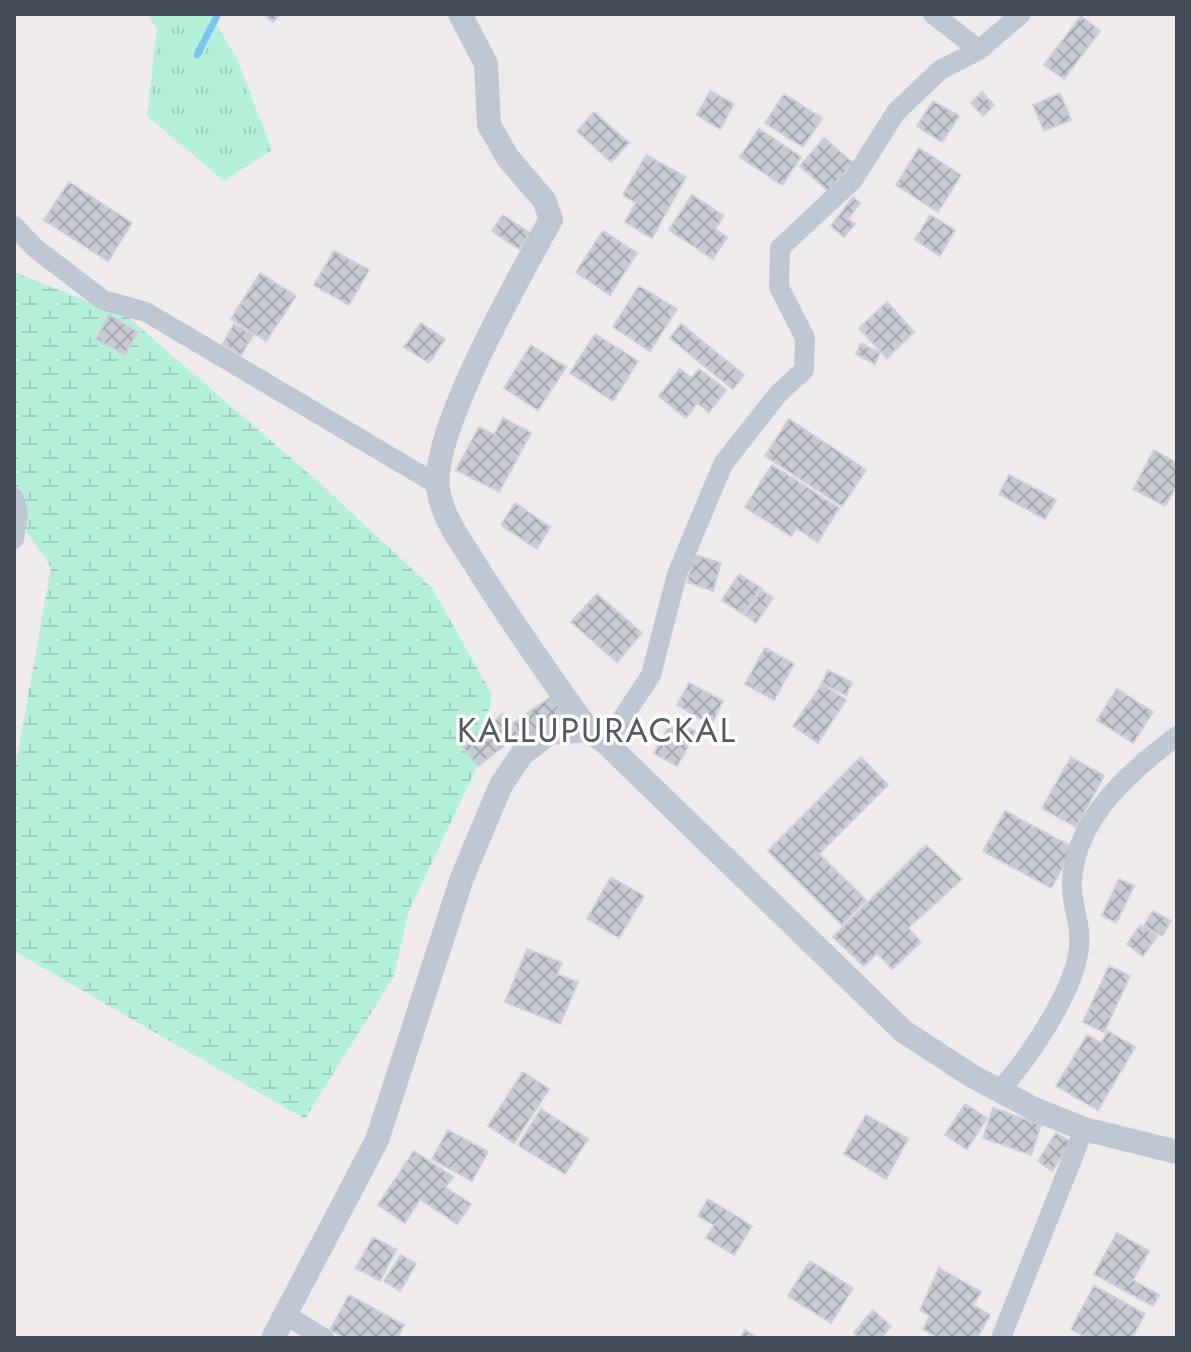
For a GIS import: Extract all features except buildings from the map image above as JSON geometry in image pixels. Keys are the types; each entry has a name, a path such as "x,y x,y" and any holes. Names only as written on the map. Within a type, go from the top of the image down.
{"street":[{"path":"460,14 486,64 489,125 508,158 544,200 551,219 499,314 442,452 438,485 444,513 500,606 597,736 903,1031 999,1091 1084,1129 1177,1152"},
{"path":"933,14 979,50"},
{"path":"597,736 651,675 677,574 723,464 778,394 804,370 805,338 779,287 780,248 853,180 896,112 940,70 979,50 1021,14"},
{"path":"14,226 35,248 103,300 146,312 438,485"},
{"path":"14,498 18,513 14,539"},
{"path":"273,1338 377,1140 462,878 501,785 522,754 549,733 597,736"},
{"path":"999,1091 1041,1037 1070,978 1079,948 1072,878 1081,836 1108,799 1150,756 1177,736"},
{"path":"1001,1338 1084,1129"},
{"path":"284,1314 324,1338"}],"green space":[{"path":"146,14 210,14 237,59 272,150 224,181 147,116 157,29"},
{"path":"14,272 129,318 323,486 432,588 492,695 475,771 408,913 394,976 305,1119 14,951 14,775 51,567 14,514"}],"waterway":[{"path":"197,55 218,14"}],"district":[{"name":"KALLUPURACKAL","path":"597,730"}]}
